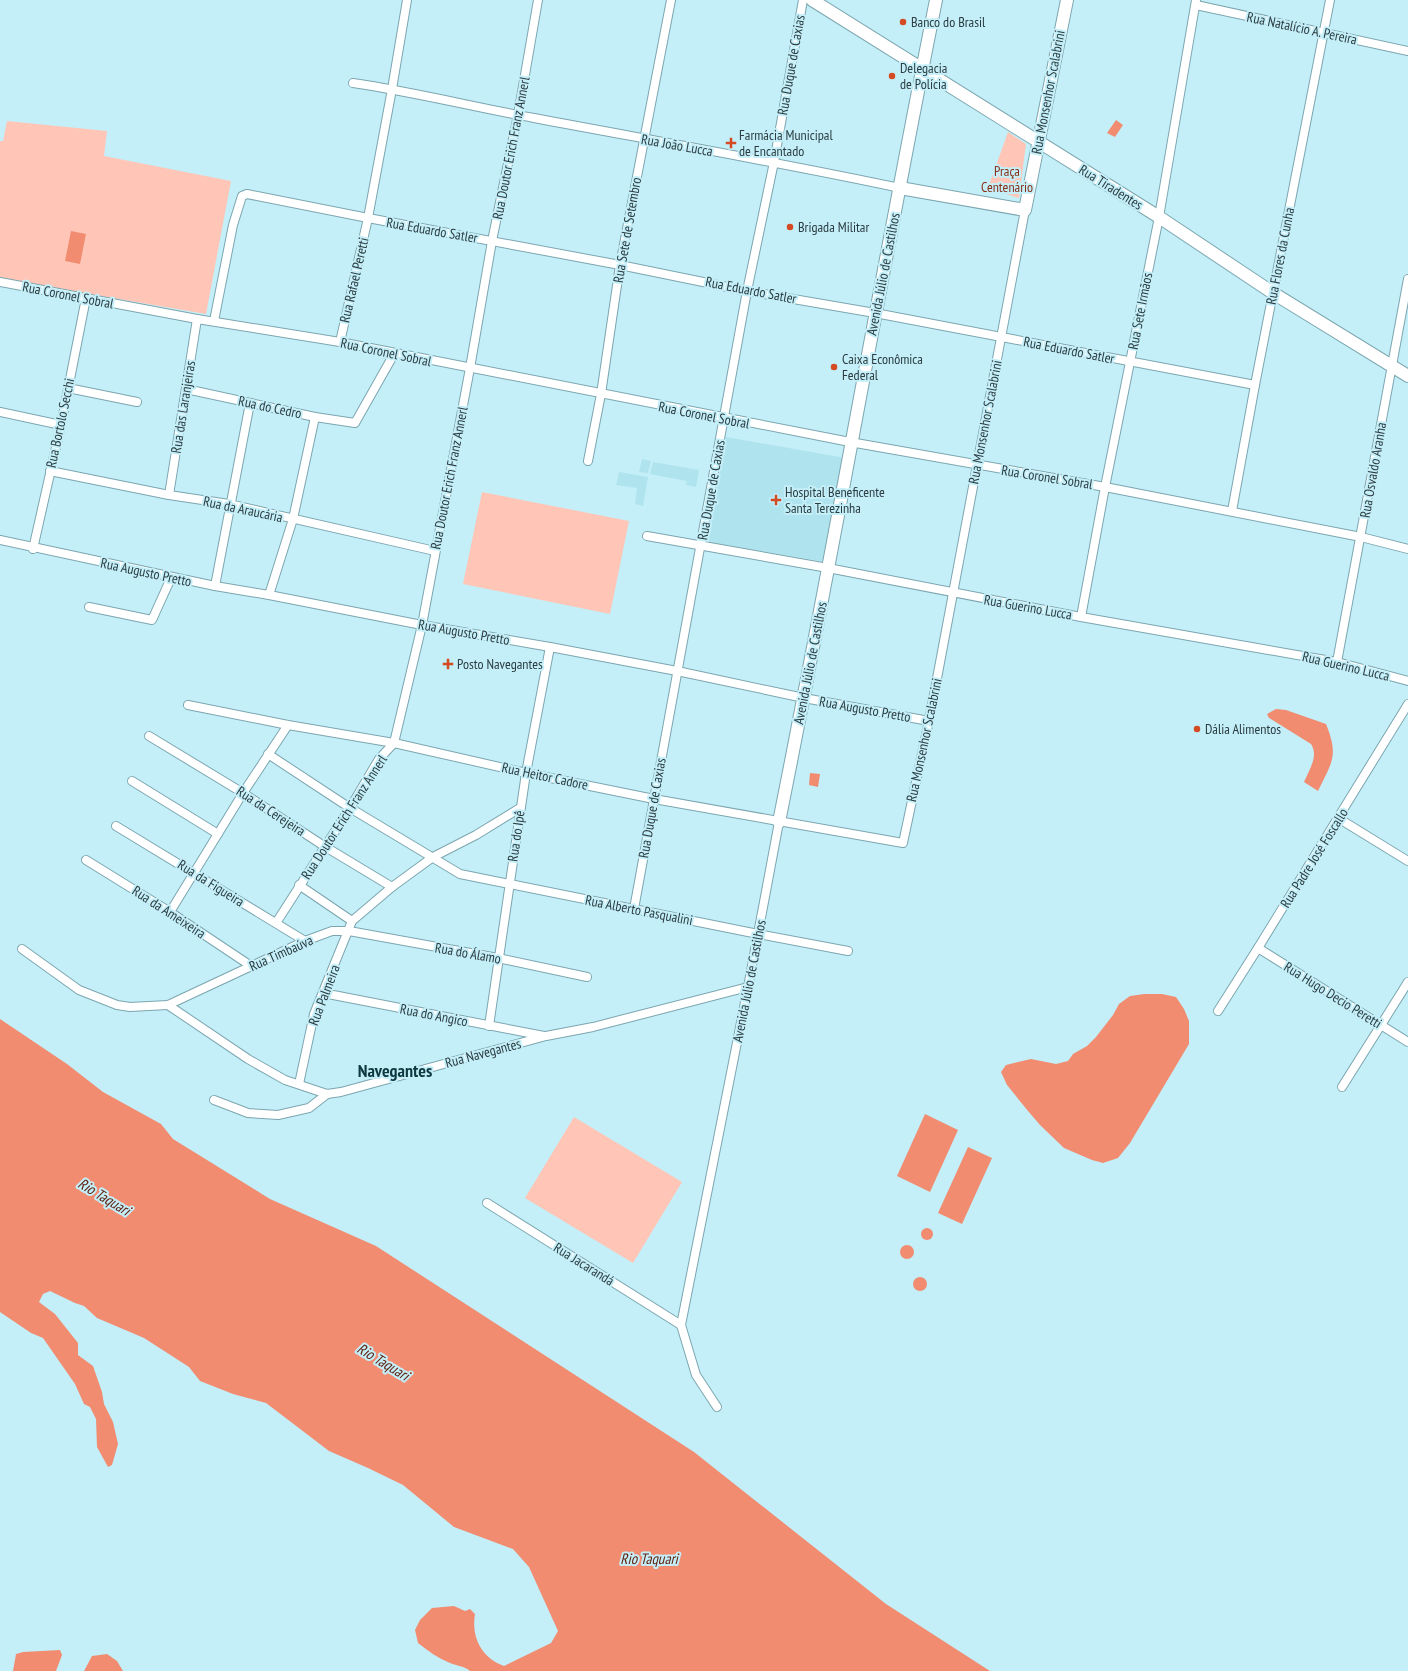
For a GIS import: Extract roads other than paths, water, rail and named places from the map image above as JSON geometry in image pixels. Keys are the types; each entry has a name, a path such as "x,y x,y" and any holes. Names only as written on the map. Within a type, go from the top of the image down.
{"street":[{"path":"392,89 407,0"},
{"name":"Rua Doutor Erich Franz Annerl","path":"276,923 324,846 350,808 379,759 394,743 422,625 492,241 518,115 538,0"},
{"name":"Rua Sete de Setembro","path":"588,461 620,265 671,0"},
{"name":"Rua Duque de Caxias","path":"634,909 747,290 774,162 803,0"},
{"name":"Rua Tiradentes","path":"812,0 1159,217 1273,293 1408,376"},
{"name":"Avenida Júlio de Castilhos","path":"681,1326 804,698 850,442 936,0"},
{"name":"Rua Monsenhor Scalabrini","path":"903,843 954,593 1025,210 1067,0"},
{"name":"Rua Flores da Cunha","path":"1232,511 1330,0"},
{"name":"Rua Natalício A. Pereira","path":"1197,2 1324,33 1408,51"},
{"name":"Rua Sete Irmãos","path":"1081,617 1105,487 1159,217 1197,2"},
{"name":"Rua João Lucca","path":"353,83 392,89 644,139 774,162 900,188 1025,210"},
{"name":"Rua Rafael Peretti","path":"340,342 368,218 392,89"},
{"name":"Rua Eduardo Satler","path":"214,321 234,225 242,196 247,194 747,290 875,312 1001,338 1255,385"},
{"name":"Rua Osvaldo Aranha","path":"1337,662 1408,279"},
{"name":"Rua Coronel Sobral","path":"0,282 197,319 340,342 724,419 1232,511 1361,537 1408,549"},
{"name":"Rua Bortolo Secchi","path":"33,548 61,426 86,298"},
{"name":"Rua das Laranjeiras","path":"169,495 197,319"},
{"name":"Rua do Cedro","path":"186,389 315,417 355,423 394,354"},
{"path":"68,388 137,402"},
{"path":"214,586 250,403"},
{"path":"0,412 61,426"},
{"path":"269,595 293,519 315,417"},
{"name":"Rua da Araucária","path":"50,472 169,495 230,504 435,551"},
{"name":"Rua Guerino Lucca","path":"647,536 828,568 1081,617 1337,662 1408,681"},
{"name":"Rua Augusto Pretto","path":"0,540 171,578 269,595 422,625 550,647 677,671 804,698 929,721"},
{"path":"89,607 152,620 171,578"},
{"name":"Rua do Ipê","path":"489,1026 520,808 550,647"},
{"name":"Rua Padre José Foscallo","path":"1218,1011 1408,704"},
{"name":"Rua Heitor Cadore","path":"188,705 288,726 394,743 526,773 654,799 903,843"},
{"path":"170,912 243,793 288,726"},
{"name":"Rua da Cerejeira","path":"149,736 392,887"},
{"name":"Rua Alberto Pasqualini","path":"268,754 350,808 460,874 848,951"},
{"path":"132,781 218,834"},
{"path":"349,931 352,921 392,887 433,857 476,835 520,808"},
{"path":"1338,818 1408,861"},
{"name":"Rua da Figueira","path":"116,826 305,941"},
{"name":"Rua da Ameixeira","path":"86,860 170,912 252,966"},
{"path":"299,885 352,921"},
{"name":"Rua Timbaúva","path":"22,950 80,990 117,1005 130,1007 168,1005 305,941 332,930 349,931"},
{"name":"Rua do Álamo","path":"349,931 498,958 586,977"},
{"name":"Rua Palmeira","path":"299,1084 314,1014 349,931"},
{"name":"Rua Hugo Decio Peretti","path":"1258,948 1408,1042"},
{"path":"1342,1086 1408,982"},
{"name":"Rua Navegantes","path":"168,1005 248,1059 285,1080 327,1094 341,1092 546,1036 593,1027 748,988"},
{"name":"Rua do Angico","path":"323,994 546,1036"},
{"path":"214,1100 248,1113 278,1115 309,1108 327,1094"},
{"name":"Rua Jacarandá","path":"487,1203 681,1326"},
{"path":"681,1326 696,1375 718,1407"}],"water":[{"path":"1116,120 1123,125 1115,137 1107,133"},
{"path":"71,231 86,234 80,264 65,261"},
{"path":"1276,709 1286,710 1326,724 1330,735 1333,752 1327,773 1318,791 1304,782 1314,758 1311,744 1269,718 1267,714"},
{"path":"810,773 820,774 818,787 809,785"},
{"path":"1162,994 1176,997 1184,1009 1189,1021 1189,1044 1130,1143 1118,1158 1103,1163 1092,1160 1064,1148 1040,1125 1007,1085 1001,1072 1006,1065 1031,1059 1056,1064 1068,1061 1073,1054 1087,1046 1096,1037 1113,1015 1119,1004 1130,996"},
{"name":"Rio Taquari","path":"0,1019 67,1064 103,1092 161,1124 173,1139 270,1199 376,1246 694,1452 886,1604 990,1671 470,1671 450,1663 433,1654 418,1643 415,1630 420,1620 432,1608 454,1606 465,1611 470,1609 475,1614 475,1631 480,1646 490,1658 504,1666 551,1643 558,1631 529,1567 513,1549 454,1527 403,1485 329,1451 266,1403 233,1394 200,1381 189,1367 144,1338 97,1318 84,1306 50,1291 43,1294 39,1302 55,1314 78,1343 78,1355 93,1366 102,1392 104,1404 113,1422 118,1444 112,1465 108,1467 97,1447 96,1419 90,1407 84,1404 75,1384 43,1338 31,1333 0,1312"},
{"path":"925,1114 958,1130 930,1192 897,1176"},
{"path":"968,1147 992,1158 962,1224 938,1213"},
{"path":"929,1228 932,1229 932,1239 925,1240 922,1239 921,1232 922,1229"},
{"path":"907,1245 912,1247 914,1252 912,1257 907,1259 902,1257 900,1252 902,1247"},
{"path":"917,1277 923,1277 927,1281 927,1287 923,1291 917,1291 913,1287 913,1281"},
{"path":"60,1650 62,1655 56,1671 13,1671 16,1654 23,1652"},
{"path":"107,1654 117,1661 123,1671 84,1671 92,1656"}],"place":[{"name":"Banco do Brasil","path":"903,22"},
{"name":"Delegacia de Polícia","path":"892,76"},
{"name":"Farmácia Municipal de Encantado","path":"731,143"},
{"name":"Brigada Militar","path":"790,227"},
{"name":"Caixa Econômica Federal","path":"834,367"},
{"name":"Hospital Beneficente Santa Terezinha","path":"776,500"},
{"name":"Posto Navegantes","path":"448,664"},
{"name":"Dália Alimentos","path":"1197,729"}],"district":[{"name":"Navegantes","path":"395,1071"}],"park label":[{"name":"Praça Centenário","path":"1007,180"}]}
